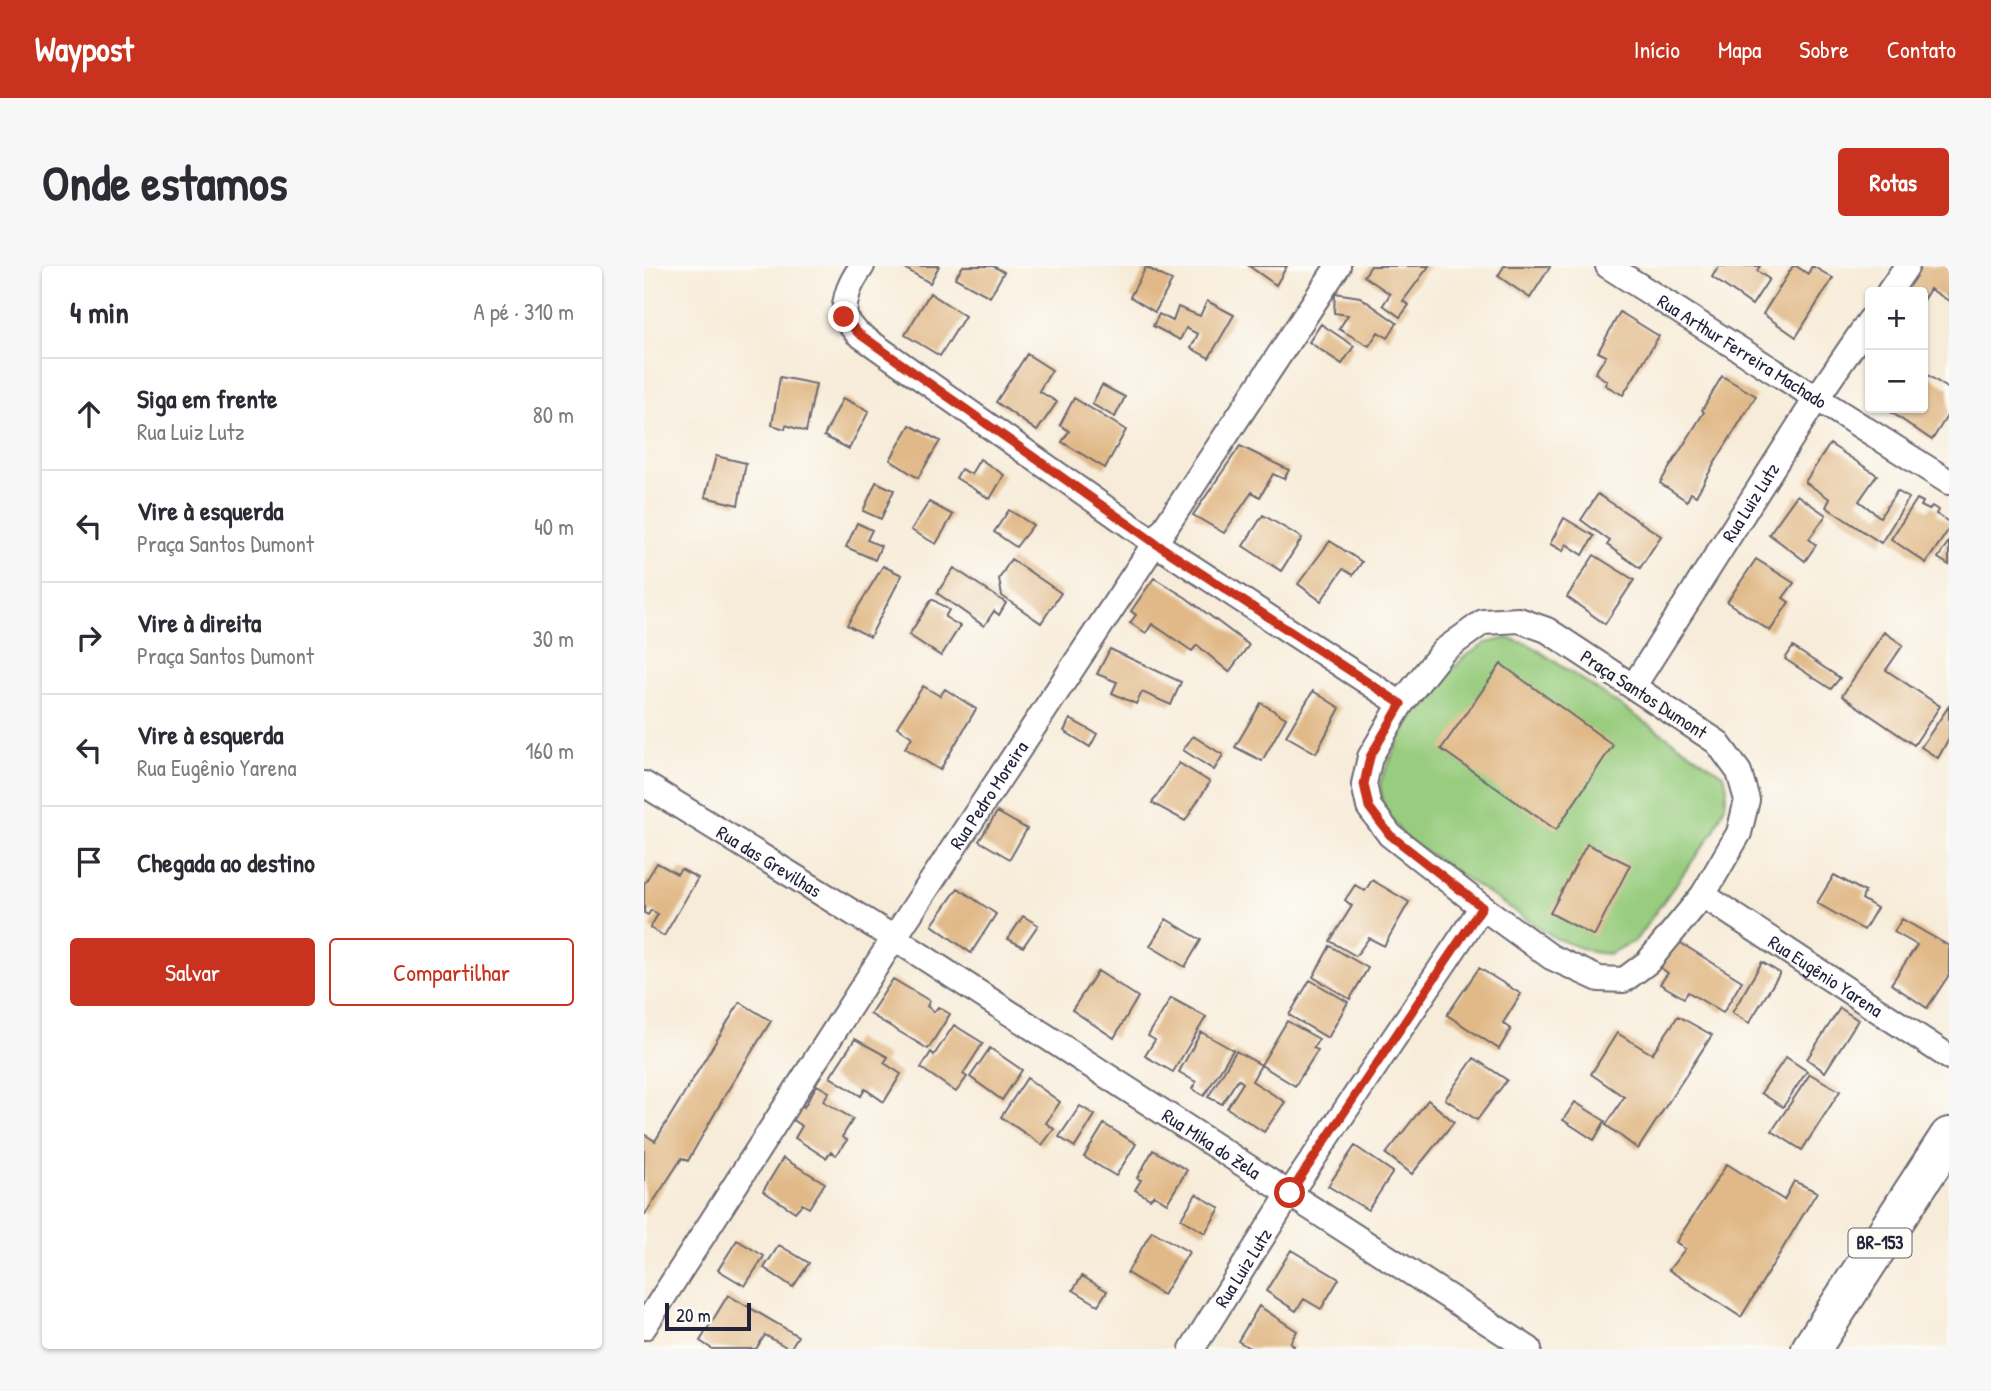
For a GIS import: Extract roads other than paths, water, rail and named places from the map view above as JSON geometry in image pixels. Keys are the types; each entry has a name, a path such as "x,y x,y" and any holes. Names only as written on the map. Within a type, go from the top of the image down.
{"highway":[{"name":"BR-153","path":"1811,1349 1949,1137"}],"street":[{"name":"Rua Pedro Moreira","path":"644,1327 894,938 1338,266"},
{"name":"Rua Arthur Ferreira Machado","path":"1608,266 1949,482"},
{"path":"1892,287 1907,266"},
{"path":"856,275 844,300 844,317 858,333 1155,543 1401,704"},
{"name":"Rua Luiz Lutz","path":"1633,687 1816,399 1865,327"},
{"name":"Praça Santos Dumont","path":"1519,620 1547,630 1633,687 1717,742 1739,772 1746,800 1739,833 1703,895 1648,962 1624,980 1600,979 1551,957 1390,835 1369,807 1364,784 1370,757 1401,704 1443,651 1483,622 1519,620"},
{"name":"Rua das Grevilhas","path":"644,785 894,938"},
{"name":"Rua Eugênio Yarena","path":"1703,895 1949,1057"},
{"name":"Rua Luiz Lutz","path":"1192,1349 1290,1193 1482,907"},
{"name":"Rua Mika do Zela","path":"894,938 1529,1349"}]}
